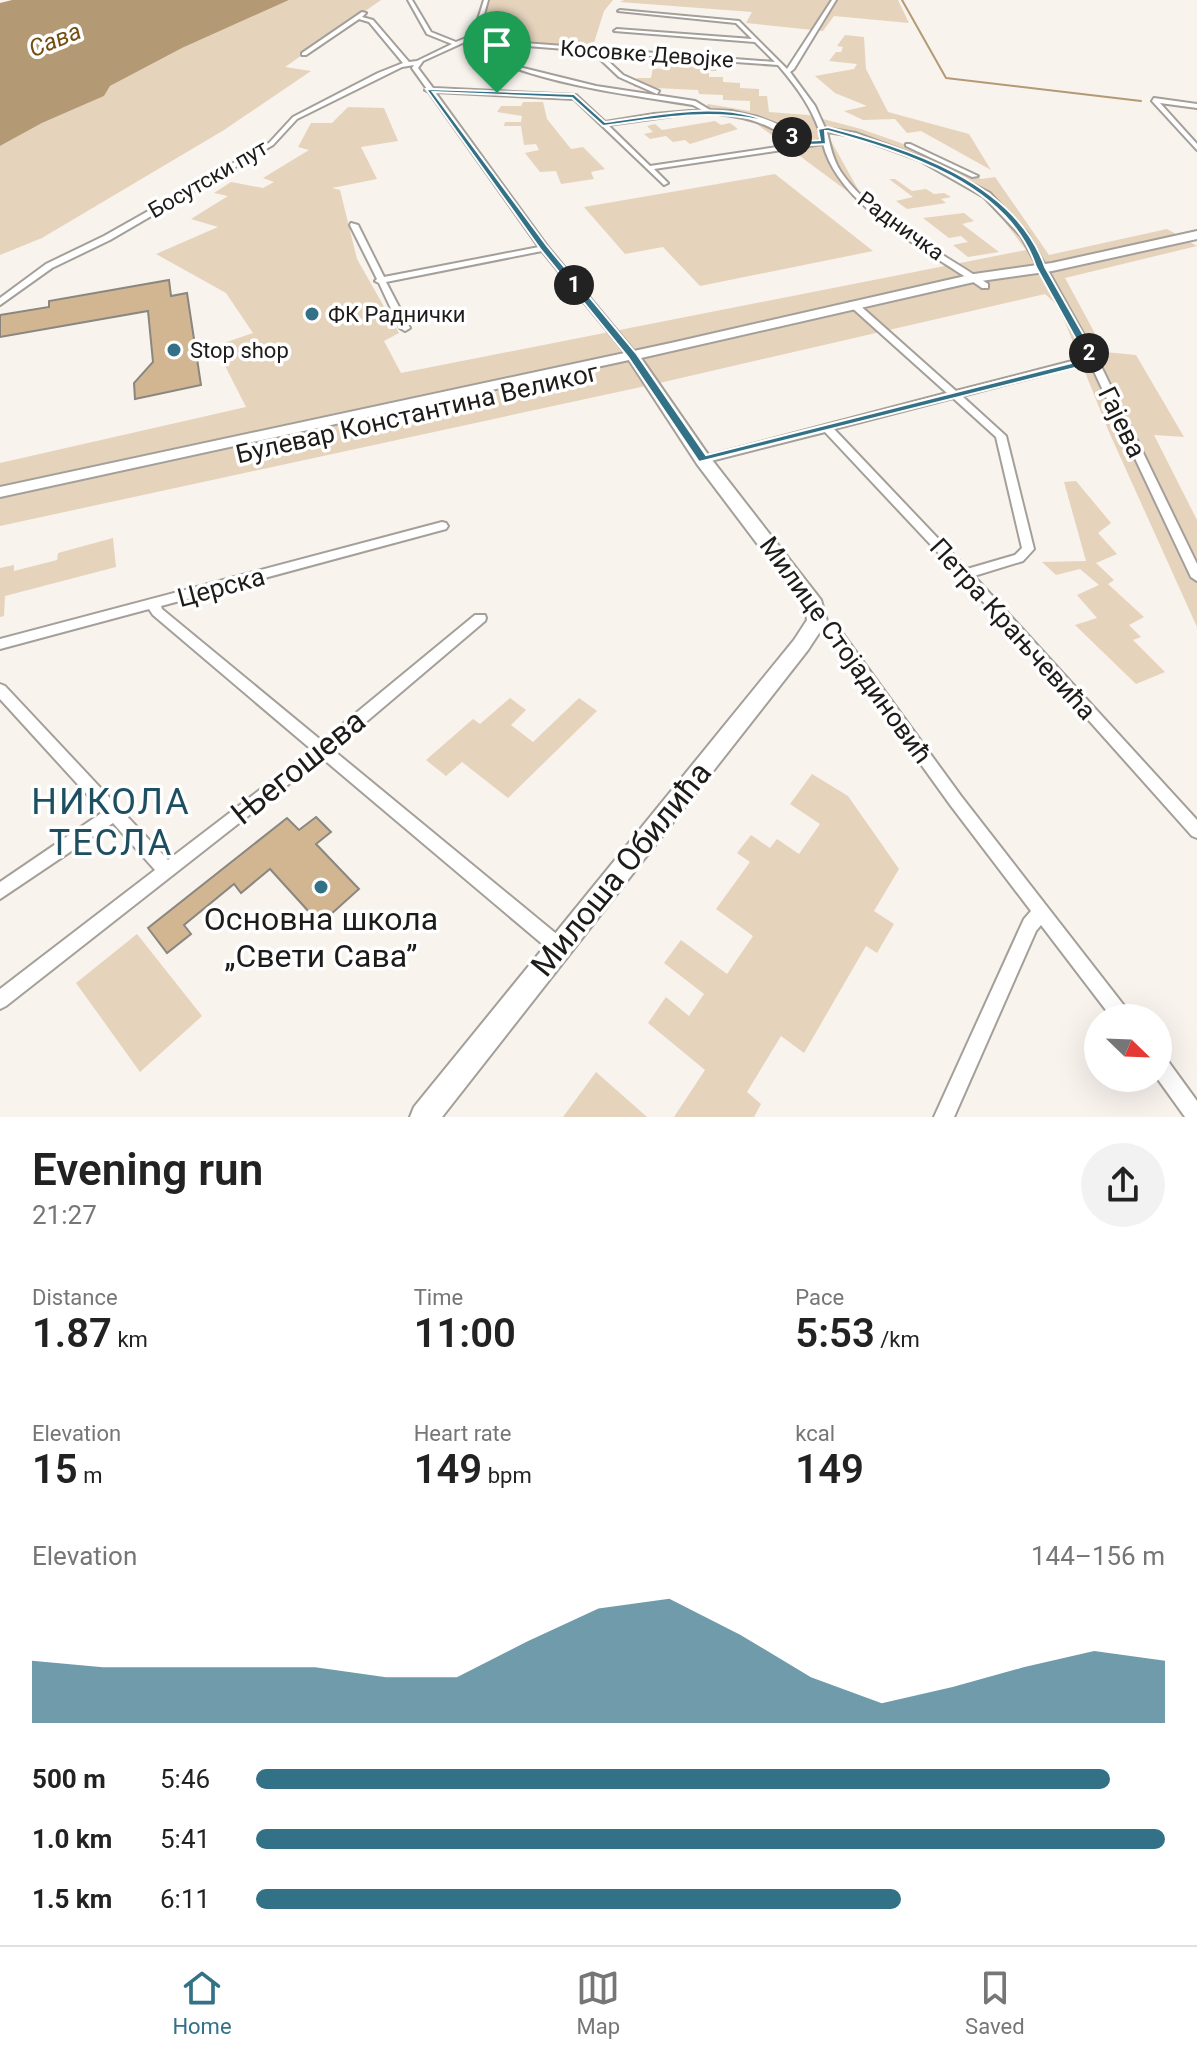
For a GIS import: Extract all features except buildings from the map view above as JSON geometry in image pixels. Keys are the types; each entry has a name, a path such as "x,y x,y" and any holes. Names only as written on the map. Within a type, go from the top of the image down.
{"main road":[{"name":"Булевар Константина Великог","path":"0,505 858,308 1197,235"},
{"name":"Булевар Константина Великог","path":"0,492 635,360"},
{"name":"Милице Стојадиновић","path":"635,360 703,460 814,605 817,621"},
{"name":"Милоша Обилића","path":"424,1117 817,621"}],"street":[{"path":"410,0 429,33 458,45"},
{"path":"468,40 475,36 486,0"},
{"path":"834,0 791,69 785,72 820,125 910,145 974,176"},
{"name":"Косовке Девојке","path":"620,11 737,22 785,72"},
{"path":"304,54 361,15 371,21 407,64"},
{"path":"617,31 758,41"},
{"name":"Босутски пут","path":"0,302 49,266 107,238 271,144 292,120 380,74 417,63 468,40"},
{"name":"Косовке Девојке","path":"468,40 777,64"},
{"path":"488,42 485,55 513,67 596,88 692,103"},
{"path":"606,50 604,60 621,76 708,111"},
{"path":"417,63 415,68 428,90 544,248 635,360"},
{"path":"428,90 571,95 578,98 664,183"},
{"path":"1197,106 1154,100 1197,148"},
{"path":"603,124 708,111 764,119 782,128 800,143"},
{"name":"Радничка","path":"820,125 831,164 862,199 980,282"},
{"name":"Гајева","path":"820,125 898,149 987,195 1024,235 1094,362 1197,577"},
{"path":"1181,132 1197,133"},
{"path":"650,168 800,143 823,142"},
{"path":"354,225 379,281 405,328"},
{"path":"379,281 544,248"},
{"path":"858,308 1001,436 1029,545 1027,552 1019,558 965,574"},
{"path":"703,460 1080,362 1094,362"},
{"name":"Петра Крањчевића","path":"827,428 965,574 1197,831"},
{"name":"Церска","path":"0,644 442,526"},
{"path":"154,605 157,612 559,947"},
{"name":"Његошева","path":"0,1000 322,750 480,618"},
{"name":"Милице Стојадиновић","path":"817,621 835,634 1112,1004"},
{"path":"0,690 167,871"},
{"path":"0,891 113,814"},
{"path":"944,1117 1030,925 1041,912"},
{"path":"1172,1083 1197,1117"}],"shaded area":[{"path":"289,0 381,0 285,67 311,71 224,130 42,238 0,255 0,146 42,123 104,96 110,86 182,48"},
{"path":"488,0 613,0 604,11 593,46 477,40"},
{"path":"898,0 909,23 834,16 823,31 746,23 752,12 620,2"},
{"path":"845,35 864,37 866,69 888,112 969,134 991,170 921,131 907,133 895,119 863,120 844,111 867,106 835,93 815,76 854,69 857,64 829,61 836,52 841,52 843,47 837,46"},
{"path":"664,65 717,67 716,71 709,71 709,77 723,77 723,82 740,83 740,88 759,89 759,96 767,96 769,112 808,115 861,129 935,155 981,179 995,177 1049,255 1167,229 1197,246 1065,278 1105,352 1136,355 1184,437 1154,435 1197,520 1197,627 1109,432 1059,307 1045,294 655,384 0,526 0,463 246,407 215,346 253,333 226,293 156,254 218,227 191,219 228,196 214,193 231,182 263,188 274,182 263,178 309,150 298,147 311,123 332,123 348,107 384,108 398,141 361,147 377,179 332,188 340,190 357,259 399,333 384,341 401,373 1026,250 1002,218 972,190 886,146 826,132 859,191 847,191 750,119 703,112 708,104 750,111 750,101 723,100 723,95 699,94 698,90 634,87 637,78 651,78 653,68 663,69"},
{"path":"523,102 543,102 547,119 571,149 583,147 605,169 591,172 594,179 561,184 556,171 540,172 525,153 539,150 536,144 524,145 521,126 504,126 505,122 521,122 522,116 497,112 501,106 521,106"},
{"path":"715,121 721,125 730,123 738,129 690,144 685,140 673,142 666,136 650,139 644,134 653,132 647,126 655,124 662,130"},
{"path":"775,174 873,251 700,286 663,247 625,254 584,207"},
{"path":"889,179 895,179 912,191 926,189 951,197 941,199 946,203 907,209 896,201 913,197"},
{"path":"964,213 974,221 962,224 999,252 968,257 953,245 968,242 961,236 949,238 923,218"},
{"path":"1076,481 1111,523 1098,533 1117,554 1096,563 1114,580 1108,584 1144,617 1129,625 1141,637 1133,640 1165,672 1136,684 1075,625 1097,618 1077,595 1099,585 1080,569 1056,575 1042,562 1086,561 1064,482"},
{"path":"113,538 116,567 5,596 4,616 0,617 0,568 14,565 14,571 57,560 58,553"},
{"path":"510,698 526,710 511,725 533,742 579,698 597,711 508,798 462,762 446,776 426,760 473,719 480,724"},
{"path":"812,774 848,796 899,869 874,911 894,924 877,953 866,946 804,1053 781,1036 747,1092 761,1104 754,1117 674,1117 705,1070 648,1023 666,997 689,1016 704,994 664,963 681,940 727,974 753,936 716,909 750,862 737,853 751,835 770,848 777,839 799,854 820,824 790,804"},
{"path":"137,934 202,1016 140,1072 76,983"},
{"path":"596,1072 647,1117 563,1117"}],"water":[{"name":"Сава","path":"12,0 289,0 182,48 110,86 104,96 42,123 0,146 0,3"}],"waterway":[{"path":"902,0 946,78 1141,101"}],"place":[{"name":"ФК Раднички","path":"312,314"},
{"name":"Stop shop","path":"174,350"},
{"name":"Основна школа „Свети Сава”","path":"321,887"}],"district":[{"name":"НИКОЛА ТЕСЛА","path":"111,822"}],"route":[{"path":"428,90 497,93 574,96 603,124 684,112 708,111 756,117 782,128 800,143 823,142 822,129 845,131 921,159 987,195 1024,235 1094,362 1080,362 703,460 632,355 544,248 428,90"}]}
